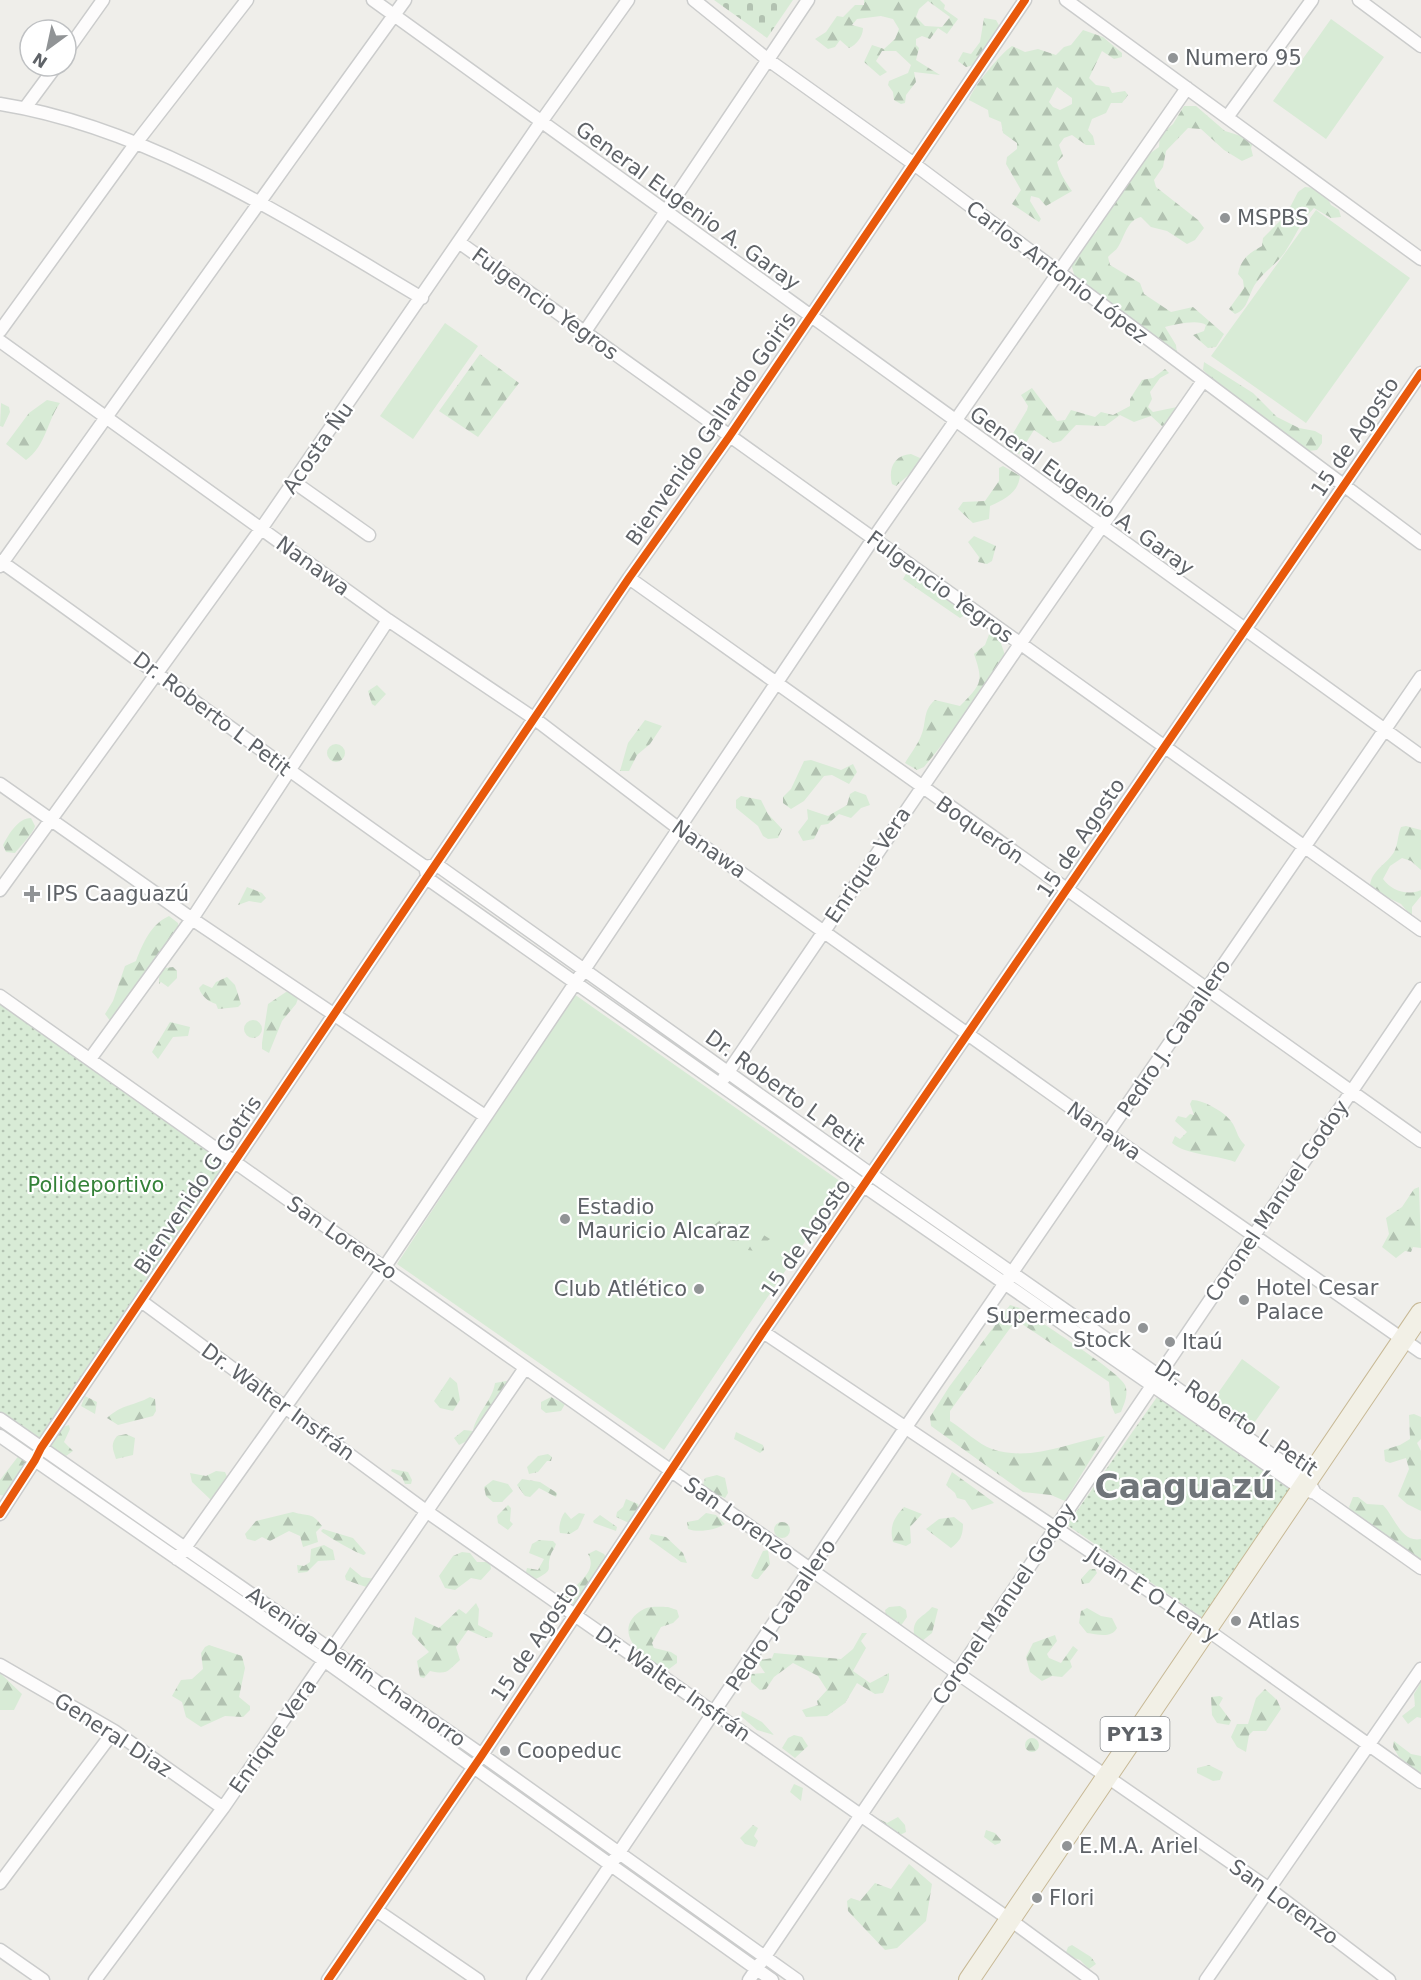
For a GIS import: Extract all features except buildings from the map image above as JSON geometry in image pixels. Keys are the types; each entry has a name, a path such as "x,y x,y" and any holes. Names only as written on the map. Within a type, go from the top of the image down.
{"highway":[{"name":"PY13","path":"969,1980 1206,1629 1308,1487 1421,1312"}],"street":[{"path":"78,35 103,0"},
{"path":"0,331 136,143 247,0"},
{"name":"General Eugenio A. Garay","path":"374,0 954,422 1421,756"},
{"path":"1,563 108,418 257,202 405,0"},
{"name":"Acosta Ñu","path":"0,890 261,529 460,243 541,122 628,0"},
{"name":"Carlos Antonio López","path":"694,0 767,59 914,164 1421,543"},
{"path":"584,333 808,0"},
{"name":"Bienvenido Gallardo Goiris","path":"430,870 729,436 1025,0"},
{"path":"1066,0 1421,259"},
{"path":"1228,116 1312,0"},
{"path":"1359,0 1421,46"},
{"path":"26,108 47,78"},
{"path":"177,1559 384,1268 873,539 1187,88"},
{"path":"0,104 26,108 136,143 190,166 257,202 422,298"},
{"name":"Fulgencio Yegros","path":"460,243 1421,930"},
{"name":"Nanawa","path":"0,341 388,620 535,719 678,828 824,929 968,1035 1421,1352"},
{"name":"15 de Agosto","path":"328,1980 482,1755 763,1332 1421,373"},
{"name":"Enrique Vera","path":"720,1084 824,929 1203,381"},
{"path":"294,482 369,535"},
{"name":"Dr. Roberto L Petit","path":"1,563 157,672 289,772 430,870 584,970 872,1175 1010,1279"},
{"name":"Boquerón","path":"629,578 921,788 1421,1141"},
{"path":"90,1059 192,919 388,620"},
{"name":"Pedro J. Caballero","path":"906,1427 1010,1279 1421,677"},
{"path":"0,784 192,919 485,1116"},
{"name":"Dr. Roberto L Petit","path":"430,870 575,982 864,1186 1010,1279 1421,1568"},
{"name":"Bienvenido G Gotris","path":"0,1514 36,1460 41,1448 335,1016 430,870"},
{"name":"Coronel Manuel Godoy","path":"753,1975 1421,989"},
{"name":"San Lorenzo","path":"0,996 957,1673 1268,1888 1389,1980"},
{"name":"Dr. Walter Insfrán","path":"141,1301 426,1511 1009,1919 1092,1980"},
{"name":"Juan E O Leary","path":"763,1332 1206,1629 1421,1782"},
{"name":"Enrique Vera","path":"95,1980 223,1808 333,1651 525,1368"},
{"name":"Avenida Delfin Chamorro","path":"0,1419 482,1755 797,1980"},
{"name":"Pedro J Caballero","path":"533,1980 812,1570 906,1427"},
{"name":"Avenida Delfin Chamorro","path":"0,1436 473,1767 610,1866 753,1975 772,1980"},
{"name":"General Diaz","path":"0,1665 114,1731 223,1808"},
{"path":"1206,1980 1421,1669"},
{"path":"0,1882 114,1731"},
{"path":"376,1910 478,1980"},
{"path":"0,1950 43,1980"}],"green space":[{"path":"714,0 793,0 767,38"},
{"path":"864,0 940,0 945,5 944,9 958,19 947,34 938,28 930,39 922,36 916,39 916,45 919,48 916,60 940,75 914,72 916,82 906,95 905,103 901,104 894,100 893,92 888,85 889,81 908,73 911,65 896,51 882,51 876,61 887,72 880,76 864,62 872,45 884,49 895,39 899,29 893,19 881,16 857,19 852,25 863,28 863,31 859,40 849,48 840,40 835,47 828,49 815,39 826,32 837,16 843,17 855,5 864,5","holes":["928,1 950,17 942,27 925,26 916,17 919,9"]},
{"path":"984,18 996,20 1000,27 974,65 966,67 958,61 963,52 971,54 980,42"},
{"path":"1331,19 1384,57 1326,139 1273,101"},
{"path":"1083,30 1103,37 1122,53 1122,57 1114,59 1102,51 1089,78 1096,85 1109,87 1112,93 1125,91 1128,95 1122,103 1111,103 1106,113 1092,119 1088,130 1093,136 1095,145 1086,145 1072,135 1064,138 1059,145 1063,156 1057,162 1061,174 1072,191 1046,206 1039,198 1031,196 1030,201 1041,219 1039,222 1012,204 1021,190 1006,164 1007,157 1017,149 1017,143 1003,133 1001,122 989,117 988,110 969,100 975,87 1012,46 1025,52 1038,49 1056,55 1064,47 1071,45","holes":["1057,87 1072,98 1072,104 1060,110 1049,102"]},
{"path":"1184,106 1196,106 1225,131 1254,140 1251,148 1253,156 1242,161 1224,150 1201,129 1188,128 1166,151 1163,167 1154,180 1156,187 1198,220 1204,228 1195,240 1187,244 1167,231 1151,227 1141,217 1132,221 1117,248 1108,257 1110,265 1140,283 1144,294 1171,312 1193,307 1224,334 1216,347 1208,348 1193,335 1204,331 1206,325 1203,323 1165,327 1176,345 1177,354 1075,277 1071,264 1080,255 1079,246 1096,233 1102,218 1114,205 1121,190 1128,184 1139,161 1159,147 1160,135 1173,124"},
{"path":"1305,187 1323,189 1331,205 1339,210 1341,217 1331,218 1314,208 1282,256 1253,287 1246,305 1235,314 1229,309 1244,288 1243,280 1238,274 1243,260 1262,246 1263,238 1286,215 1298,192"},
{"path":"1316,210 1410,278 1306,423 1211,356"},
{"path":"445,323 478,346 413,439 380,416"},
{"path":"480,354 519,383 478,437 439,411"},
{"path":"1204,362 1253,393 1277,417 1299,428 1322,435 1322,443 1317,450 1308,451 1235,401 1203,370"},
{"path":"1165,369 1169,373 1160,378 1150,392 1152,399 1148,407 1153,412 1177,407 1172,422 1162,426 1151,416 1134,422 1120,415 1105,426 1076,425 1061,441 1053,443 1034,430 1019,454 1010,453 1006,445 1028,406 1021,395 1032,388 1057,421 1065,420 1071,410 1095,417 1101,412 1113,415 1130,406 1130,399 1142,380 1153,378"},
{"path":"47,400 60,403 38,448 26,460 6,444 29,413"},
{"path":"1,403 9,407 10,412 3,427 0,426"},
{"path":"911,454 920,458 921,464 896,486 892,484 891,473 896,460"},
{"path":"1003,466 1020,476 1017,487 1006,498 990,506 989,519 973,523 958,509 963,502 985,501 999,481 999,468"},
{"path":"974,536 996,546 992,561 987,564 978,562 979,557 968,542"},
{"path":"907,572 966,610 965,615 960,618 903,579"},
{"path":"996,629 1005,655 995,668 990,685 924,767 917,770 905,763 918,743 926,713 931,704 935,700 960,706 976,688 980,677 974,654 985,645 990,632"},
{"path":"377,685 386,694 375,706 372,704 368,691"},
{"path":"645,720 662,726 650,744 637,755 629,771 620,771 628,743"},
{"path":"336,744 342,747 345,753 342,759 336,762 330,759 327,753 330,747"},
{"path":"811,760 841,770 853,764 857,772 849,784 832,775 824,776 804,801 791,809 783,803 783,797 791,789 804,761"},
{"path":"855,791 866,795 870,805 861,808 851,818 839,814 828,824 821,825 814,839 803,841 798,832 808,819 807,809 828,816 847,805 850,794"},
{"path":"741,796 761,800 768,814 782,829 778,838 768,839 763,836 758,826 736,808 736,800"},
{"path":"31,818 35,826 30,836 15,853 6,852 3,845 11,832 22,821"},
{"path":"1401,827 1421,830 1421,870 1411,861 1402,858 1390,866 1383,879 1391,887 1400,891 1421,890 1421,896 1412,907 1412,917 1401,904 1370,889 1372,877 1392,855"},
{"path":"247,887 262,893 266,898 261,903 249,901 238,905"},
{"path":"169,916 178,923 179,934 111,1022 105,1014 113,1001 125,966 136,961 152,929"},
{"path":"173,967 177,971 177,978 168,987 161,982 159,984 159,977 165,968"},
{"path":"227,977 235,985 241,1004 238,1007 218,1009 216,1004 203,996 199,988 203,984 212,988 216,982"},
{"path":"286,992 294,992 299,996 296,1004 282,1021 269,1053 262,1049 268,1004"},
{"path":"574,994 844,1184 664,1450 397,1264"},
{"name":"Polideportivo","path":"0,1001 228,1160 41,1448 0,1419"},
{"path":"249,1020 257,1020 262,1025 260,1036 249,1038 244,1033 244,1025"},
{"path":"170,1022 190,1027 188,1036 173,1037 158,1059 152,1052"},
{"path":"1192,1100 1215,1108 1233,1124 1245,1145 1235,1162 1194,1153 1172,1143 1175,1136 1180,1139 1187,1132 1175,1121 1178,1116 1186,1118 1190,1114 1194,1115 1190,1104"},
{"path":"1419,1187 1421,1248 1413,1247 1411,1252 1405,1251 1396,1258 1382,1247 1389,1234 1386,1218 1402,1207 1414,1189"},
{"path":"733,1216 770,1239 755,1251 740,1249 713,1226 723,1218"},
{"path":"1010,1305 1020,1308 1094,1358 1120,1378 1126,1388 1126,1399 1121,1412 1115,1414 1111,1405 1109,1382 1016,1320 950,1411 950,1421 987,1447 1006,1452 1049,1450 1105,1436 1065,1501 1051,1495 1023,1492 931,1426 930,1417 949,1387"},
{"path":"1242,1359 1280,1387 1249,1430 1211,1403"},
{"path":"450,1377 457,1383 460,1400 453,1411 440,1408 434,1401"},
{"path":"511,1380 497,1397 482,1428 473,1430 495,1383"},
{"path":"85,1396 97,1402 95,1414 81,1406"},
{"path":"150,1397 155,1399 156,1411 153,1416 118,1425 107,1418 118,1410"},
{"path":"551,1397 565,1404 561,1411 546,1413 541,1409 541,1402"},
{"path":"1157,1397 1290,1489 1203,1618 1067,1525"},
{"path":"1414,1414 1421,1417 1421,1439 1417,1443 1421,1451 1421,1511 1398,1496 1409,1469 1406,1458 1390,1463 1385,1461 1384,1450 1410,1439 1409,1415"},
{"path":"69,1425 70,1429 64,1442 73,1451 66,1456 50,1448 62,1427"},
{"path":"464,1430 473,1431 475,1437 459,1445 454,1438"},
{"path":"736,1432 763,1445 764,1450 760,1453 734,1439"},
{"path":"126,1434 135,1438 133,1455 116,1459 113,1442 117,1436"},
{"path":"20,1454 30,1464 8,1496 0,1495 0,1480"},
{"path":"548,1454 552,1457 551,1461 547,1461 538,1472 529,1474 527,1467 538,1456"},
{"path":"392,1469 408,1472 412,1480 411,1484 405,1484 402,1477 391,1471"},
{"path":"216,1471 225,1472 228,1479 215,1500 211,1500 192,1482 190,1473 206,1476"},
{"path":"952,1472 994,1503 972,1510 965,1500 957,1498 946,1485"},
{"path":"717,1475 725,1478 728,1493 725,1498 710,1492 703,1485 705,1478"},
{"path":"522,1479 540,1482 557,1493 556,1497 539,1488 530,1497 525,1496 517,1485"},
{"path":"493,1480 508,1484 513,1491 502,1502 493,1502 486,1496 484,1487"},
{"path":"1353,1497 1358,1497 1367,1504 1383,1505 1403,1533 1414,1539 1421,1539 1421,1566 1385,1534 1352,1512 1349,1507"},
{"path":"626,1499 638,1504 640,1509 629,1523 616,1517"},
{"path":"508,1505 511,1508 510,1521 513,1524 508,1530 498,1523 497,1516"},
{"path":"904,1507 922,1514 910,1527 911,1543 906,1546 893,1542 892,1531 895,1519"},
{"path":"293,1512 312,1516 318,1521 322,1526 316,1532 318,1542 303,1547 300,1536 289,1531 270,1541 262,1537 255,1541 247,1539 245,1534 256,1521"},
{"path":"565,1512 571,1519 579,1513 585,1514 578,1529 570,1534 560,1533 560,1522"},
{"path":"706,1513 716,1515 725,1524 707,1530 688,1529 687,1522 698,1520"},
{"path":"600,1515 617,1527 616,1531 594,1523 593,1521"},
{"path":"954,1517 963,1524 963,1528 962,1535 951,1548 926,1529 939,1519"},
{"path":"779,1522 785,1522 790,1530 788,1536 779,1538 774,1533 774,1527"},
{"path":"323,1529 353,1538 366,1553 361,1554 342,1544 323,1533 321,1531"},
{"path":"651,1534 666,1537 683,1553 687,1563 681,1562 649,1539"},
{"path":"539,1540 553,1541 556,1544 549,1560 548,1571 536,1579 526,1572 527,1568 538,1570 544,1559 529,1553 532,1544"},
{"path":"324,1545 333,1550 335,1560 318,1561 307,1572 298,1573 297,1565 304,1566 310,1562 311,1549"},
{"path":"596,1550 604,1554 607,1559 578,1604 565,1604 563,1599 588,1572 591,1561 588,1554"},
{"path":"768,1550 770,1564 758,1579 755,1579 751,1576 763,1551"},
{"path":"462,1552 470,1553 477,1562 490,1562 491,1569 481,1580 471,1578 455,1590 445,1588 439,1576 453,1556"},
{"path":"350,1567 362,1577 375,1579 369,1588 346,1580 345,1576"},
{"path":"1090,1569 1095,1569 1097,1573 1089,1583 1082,1584 1081,1579"},
{"path":"476,1603 479,1609 478,1625 493,1633 492,1637 486,1638 468,1630 456,1647 460,1660 447,1671 441,1673 430,1671 424,1678 420,1677 417,1661 429,1652 412,1634 415,1617 439,1628 459,1609 466,1614"},
{"path":"900,1606 906,1610 907,1617 900,1627 888,1622 885,1610 889,1607"},
{"path":"668,1607 677,1610 679,1617 673,1623 661,1627 652,1643 654,1648 671,1652 677,1656 677,1663 669,1669 659,1666 640,1653 629,1635 629,1626 633,1617 644,1609"},
{"path":"932,1607 938,1609 932,1633 921,1642 914,1635 915,1625"},
{"path":"1087,1608 1101,1616 1112,1618 1117,1628 1108,1635 1087,1633 1079,1623 1081,1611"},
{"path":"862,1633 867,1633 861,1641 866,1648 853,1671 870,1683 889,1673 889,1680 883,1693 875,1694 857,1683 845,1703 827,1716 806,1717 802,1710 818,1705 817,1701 827,1690 818,1676 793,1663 774,1677 766,1689 760,1690 751,1682 751,1674 765,1673 759,1664 760,1660 772,1658 774,1653 841,1659 853,1649"},
{"path":"1055,1635 1057,1641 1047,1654 1049,1658 1061,1663 1073,1646 1078,1650 1070,1661 1072,1667 1062,1677 1052,1676 1042,1681 1030,1672 1026,1657 1033,1643"},
{"path":"209,1645 242,1656 245,1668 239,1697 250,1706 250,1710 243,1717 225,1716 201,1727 186,1717 182,1702 172,1696 181,1680 192,1679 203,1669 201,1653"},
{"path":"0,1673 22,1694 14,1710 0,1710"},
{"path":"1421,1682 1421,1718 1417,1717 1408,1724 1402,1716 1415,1706 1414,1694"},
{"path":"1265,1689 1277,1700 1281,1709 1266,1731 1253,1731 1249,1735 1246,1752 1237,1747 1231,1737 1237,1724 1248,1724 1256,1698"},
{"path":"1211,1697 1223,1698 1219,1705 1231,1721 1229,1725 1217,1723 1212,1715"},
{"path":"742,1711 762,1722 774,1735 757,1730 741,1716"},
{"path":"794,1735 802,1737 808,1746 795,1758 782,1748 788,1738"},
{"path":"1032,1738 1037,1740 1039,1745 1037,1750 1032,1752 1027,1750 1025,1745 1027,1740"},
{"path":"1394,1741 1411,1754 1421,1756 1421,1774 1399,1757 1393,1747"},
{"path":"1209,1765 1223,1772 1220,1780 1213,1781 1197,1773 1197,1768"},
{"path":"794,1784 803,1788 801,1801 790,1792"},
{"path":"873,1816 887,1823 898,1817 905,1825 906,1832 900,1835 872,1819"},
{"path":"753,1825 758,1828 754,1836 758,1841 755,1847 745,1844 740,1838"},
{"path":"986,1830 995,1833 1001,1840 1000,1843 995,1845 984,1837"},
{"path":"909,1864 932,1884 926,1921 897,1948 885,1950 848,1911 847,1901 851,1898 860,1901 875,1883 891,1889"},
{"path":"1072,1945 1091,1957 1096,1964 1089,1969 1080,1960 1065,1955 1068,1947"}],"cycle path":[{"path":"0,1514 41,1448 629,578 729,437 1025,0"},
{"path":"328,1980 482,1755 763,1332 1421,373"}],"place":[{"name":"Numero 95","path":"1173,58"},
{"name":"MSPBS","path":"1225,218"},
{"name":"IPS Caaguazú","path":"32,894"},
{"name":"Estadio Mauricio Alcaraz","path":"565,1219"},
{"name":"Club Atlético","path":"699,1289"},
{"name":"Hotel Cesar Palace","path":"1244,1300"},
{"name":"Supermecado Stock","path":"1143,1328"},
{"name":"Itaú","path":"1170,1342"},
{"name":"Atlas","path":"1236,1621"},
{"name":"Coopeduc","path":"505,1751"},
{"name":"E.M.A. Ariel","path":"1067,1846"},
{"name":"Flori","path":"1037,1898"}],"district":[{"name":"Caaguazú","path":"1185,1486"}]}
